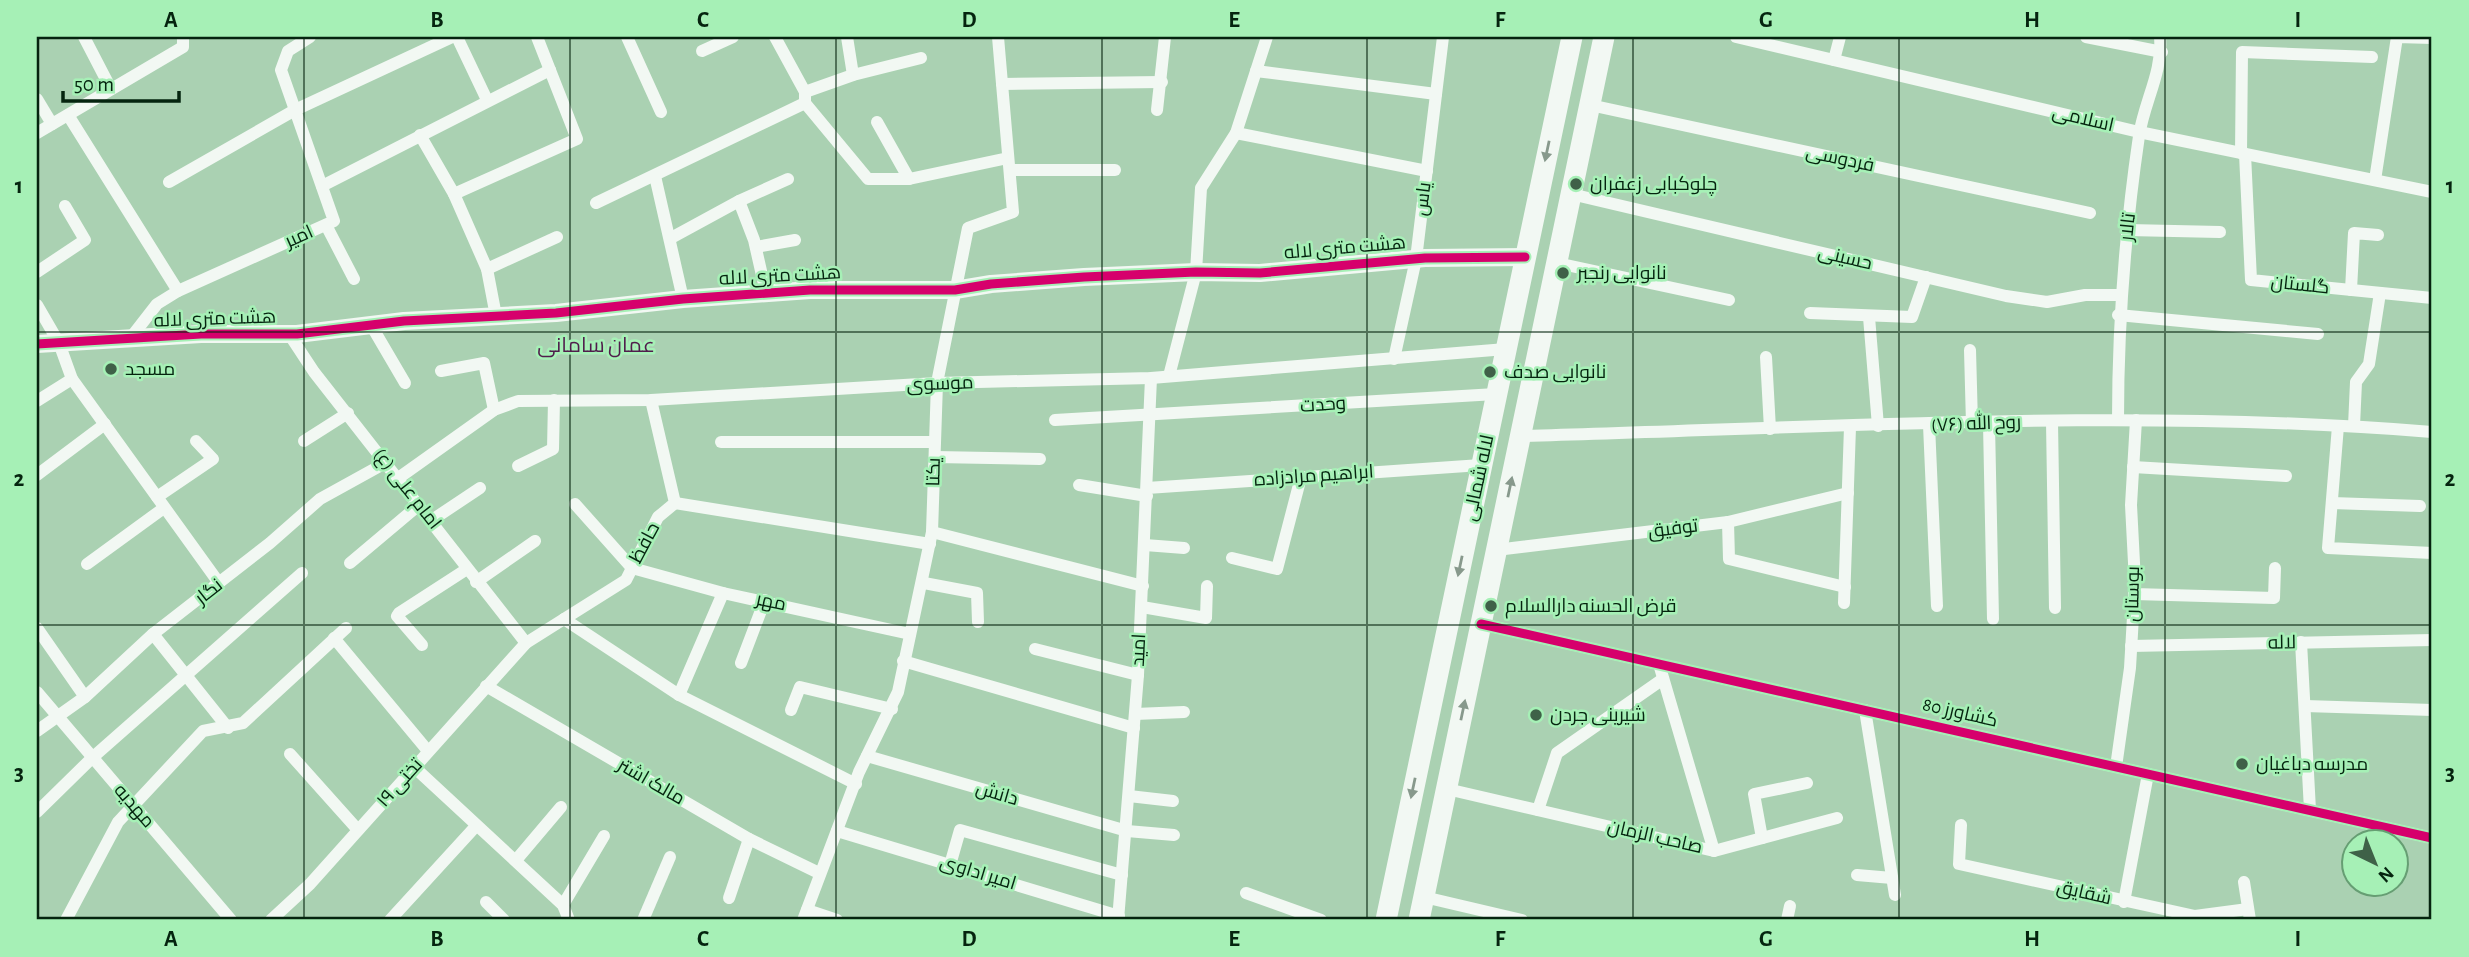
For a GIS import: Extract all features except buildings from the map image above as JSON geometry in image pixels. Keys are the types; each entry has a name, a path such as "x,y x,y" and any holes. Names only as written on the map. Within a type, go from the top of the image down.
{"main road":[{"name":"لاله شمالی","path":"1419,920 1604,37"},
{"name":"لاله شمالی","path":"1386,920 1571,39"},
{"path":"1571,39 1570,64 1575,77 1583,77 1598,67"},
{"path":"1553,124 1568,112 1574,110 1579,114 1582,118 1581,148"}],"street":[{"path":"84,37 111,89"},
{"path":"37,133 183,47 183,37"},
{"name":"امیر","path":"129,340 156,304 178,291 334,221 281,70 288,51 310,37"},
{"path":"169,182 295,110 455,37 488,100"},
{"path":"454,194 577,139 537,37"},
{"path":"627,37 661,112"},
{"path":"702,51 733,37"},
{"path":"775,37 805,97 868,179 909,179 1009,164 1115,170"},
{"path":"847,37 853,75"},
{"name":"یکتا","path":"805,915 819,873 867,756 892,709 924,583 931,538 937,383 968,228 1013,212 998,37"},
{"path":"1157,110 1165,37"},
{"path":"1169,376 1196,272 1201,188 1236,133 1267,37"},
{"name":"یاس","path":"1394,359 1416,259 1443,37"},
{"name":"اسلامی","path":"1736,37 2139,132 2432,192"},
{"path":"1834,60 1840,37"},
{"path":"2086,37 2162,52"},
{"name":"تالار","path":"2118,420 2120,295 2139,132 2162,52 2160,37"},
{"path":"2375,180 2397,37 2432,38"},
{"path":"2243,153 2242,52 2371,57"},
{"path":"596,203 853,75 921,58"},
{"path":"322,186 550,70"},
{"path":"1256,71 1436,94"},
{"path":"1002,84 1162,82"},
{"path":"37,99 52,124"},
{"name":"فردوسی","path":"1590,105 2090,213"},
{"path":"68,115 178,291"},
{"path":"877,122 909,179"},
{"path":"1236,133 1427,171"},
{"path":"420,135 454,194 487,269 496,316"},
{"name":"گلستان","path":"2243,153 2252,280 2432,298"},
{"path":"654,176 671,238 683,299"},
{"path":"671,238 739,201 788,179"},
{"name":"حسینی","path":"1571,194 1926,277 2047,302 2085,295 2120,295"},
{"path":"739,201 756,247 766,293"},
{"path":"37,272 86,240 65,206"},
{"path":"326,225 354,279"},
{"path":"2128,230 2220,232"},
{"path":"2351,290 2354,233 2378,235"},
{"path":"487,269 557,237"},
{"path":"756,247 795,240"},
{"name":"هشت متری لاله","path":"37,344 201,334 289,334 810,290 955,290 991,284 1196,272 1260,273 1416,259 1525,257"},
{"path":"1557,263 1729,300"},
{"path":"1810,313 1912,317 1926,277"},
{"path":"2354,426 2356,382 2369,364 2380,293"},
{"path":"37,305 59,343 72,379 219,583"},
{"path":"2118,315 2318,334"},
{"path":"1870,317 1878,426"},
{"path":"371,325 405,383"},
{"name":"امام علی (ع)","path":"289,334 387,462 397,479 432,520 476,582 526,643"},
{"name":"موسوی","path":"397,479 494,410 518,401 651,400 937,383 1151,378 1506,349"},
{"path":"1970,350 1972,424"},
{"path":"1766,357 1770,429"},
{"path":"441,370 484,363 494,410"},
{"name":"امید","path":"1119,918 1138,675 1151,378"},
{"path":"37,401 72,379"},
{"name":"وحدت","path":"1055,420 1496,394"},
{"path":"518,466 553,449 554,400"},
{"name":"حافظ","path":"526,643 626,580 658,517 675,503 651,400"},
{"path":"304,441 348,413"},
{"name":"روح الله (۷۶)","path":"1520,436 2118,420 2354,426 2432,432"},
{"name":"بوستان","path":"2116,766 2131,646 2134,594 2131,506 2136,421"},
{"path":"2052,422 2055,608"},
{"path":"37,475 104,424"},
{"path":"1989,424 1993,619"},
{"path":"1929,425 1937,606"},
{"path":"2338,426 2328,548 2432,553"},
{"path":"1844,603 1850,427"},
{"path":"87,564 213,459 196,441"},
{"path":"721,442 934,442"},
{"path":"935,457 1040,460"},
{"name":"نگار","path":"37,731 85,697 153,634 320,499 387,462"},
{"name":"ابراهیم مرادزاده","path":"1079,485 1147,492 1301,477 1481,465"},
{"path":"2133,467 2286,476"},
{"path":"1232,558 1277,569 1301,477"},
{"path":"432,520 480,488"},
{"name":"توفیق","path":"1496,550 1728,522 1848,493"},
{"path":"575,503 632,568"},
{"path":"675,503 931,538 1143,586"},
{"path":"2332,503 2420,506"},
{"path":"349,563 419,505"},
{"path":"1728,522 1729,559 1845,587"},
{"path":"476,582 536,541"},
{"path":"1145,545 1184,548"},
{"name":"مهر","path":"632,568 723,593 765,600 910,634"},
{"path":"422,645 397,616 467,569"},
{"path":"2134,594 2274,598 2275,569"},
{"path":"37,812 92,758 302,573"},
{"path":"924,583 977,593 978,622"},
{"path":"1142,607 1206,618 1207,586"},
{"path":"680,695 723,593"},
{"path":"741,663 765,600"},
{"path":"564,619 680,695 856,784"},
{"name":"کشاورز 80","path":"1481,624 2432,838"},
{"path":"37,628 85,697"},
{"path":"66,920 118,822 203,731 243,723 346,628"},
{"path":"153,634 228,728"},
{"path":"334,638 428,751"},
{"name":"لاله","path":"2131,646 2432,640"},
{"path":"2301,642 2310,810"},
{"name":"تختی ۱۹","path":"271,920 310,884 526,643"},
{"path":"1035,649 1138,675"},
{"path":"903,661 1134,728"},
{"name":"صاحب الزمان","path":"1447,789 1714,851 1659,664"},
{"path":"1538,810 1557,753 1663,679"},
{"name":"مالک اشتر","path":"486,686 749,839 819,873"},
{"path":"791,710 800,687 892,709"},
{"name":"مهدیه","path":"37,692 231,920"},
{"path":"2305,706 2432,710"},
{"path":"1865,710 1895,895"},
{"path":"1135,714 1184,712"},
{"path":"290,754 358,830"},
{"name":"دانش","path":"867,756 1126,831 1174,835"},
{"path":"414,767 476,826 517,859 563,905 569,920"},
{"path":"2124,902 2148,774"},
{"path":"1762,838 1754,794 1807,783"},
{"path":"1129,796 1173,801"},
{"path":"517,859 561,807"},
{"path":"1714,851 1837,818"},
{"name":"شقایق","path":"1961,825 1959,864 2195,918 2249,915"},
{"path":"390,920 476,826"},
{"path":"950,865 960,830 1122,875"},
{"name":"امیر اداوی","path":"837,831 1119,918"},
{"path":"563,905 604,836"},
{"path":"729,898 749,839"},
{"path":"643,920 670,857"},
{"path":"1857,875 1892,878"},
{"path":"2244,883 2249,915"},
{"path":"1246,893 1321,920"},
{"path":"1424,897 1522,920"},
{"path":"486,902 504,920"},
{"path":"1787,920 1790,906"},
{"path":"805,915 837,920"}],"cycle path":[{"path":"37,344 201,334 297,334 404,321 556,313 683,299 810,290 955,290 991,284 1084,277 1196,272 1260,273 1425,258 1525,257"},
{"path":"1481,624 2432,838"}],"place":[{"name":"چلوکبابی زعفران","path":"1576,184"},
{"name":"نانوایی رنجبر","path":"1563,273"},
{"name":"مسجد","path":"111,369"},
{"name":"نانوایی صدف","path":"1490,372"},
{"name":"قرض الحسنه دارالسلام","path":"1491,606"},
{"name":"شیرینی جردن","path":"1536,715"},
{"name":"مدرسه دباغیان","path":"2242,764"}],"district":[{"name":"عمان سامانی","path":"596,345"}]}
